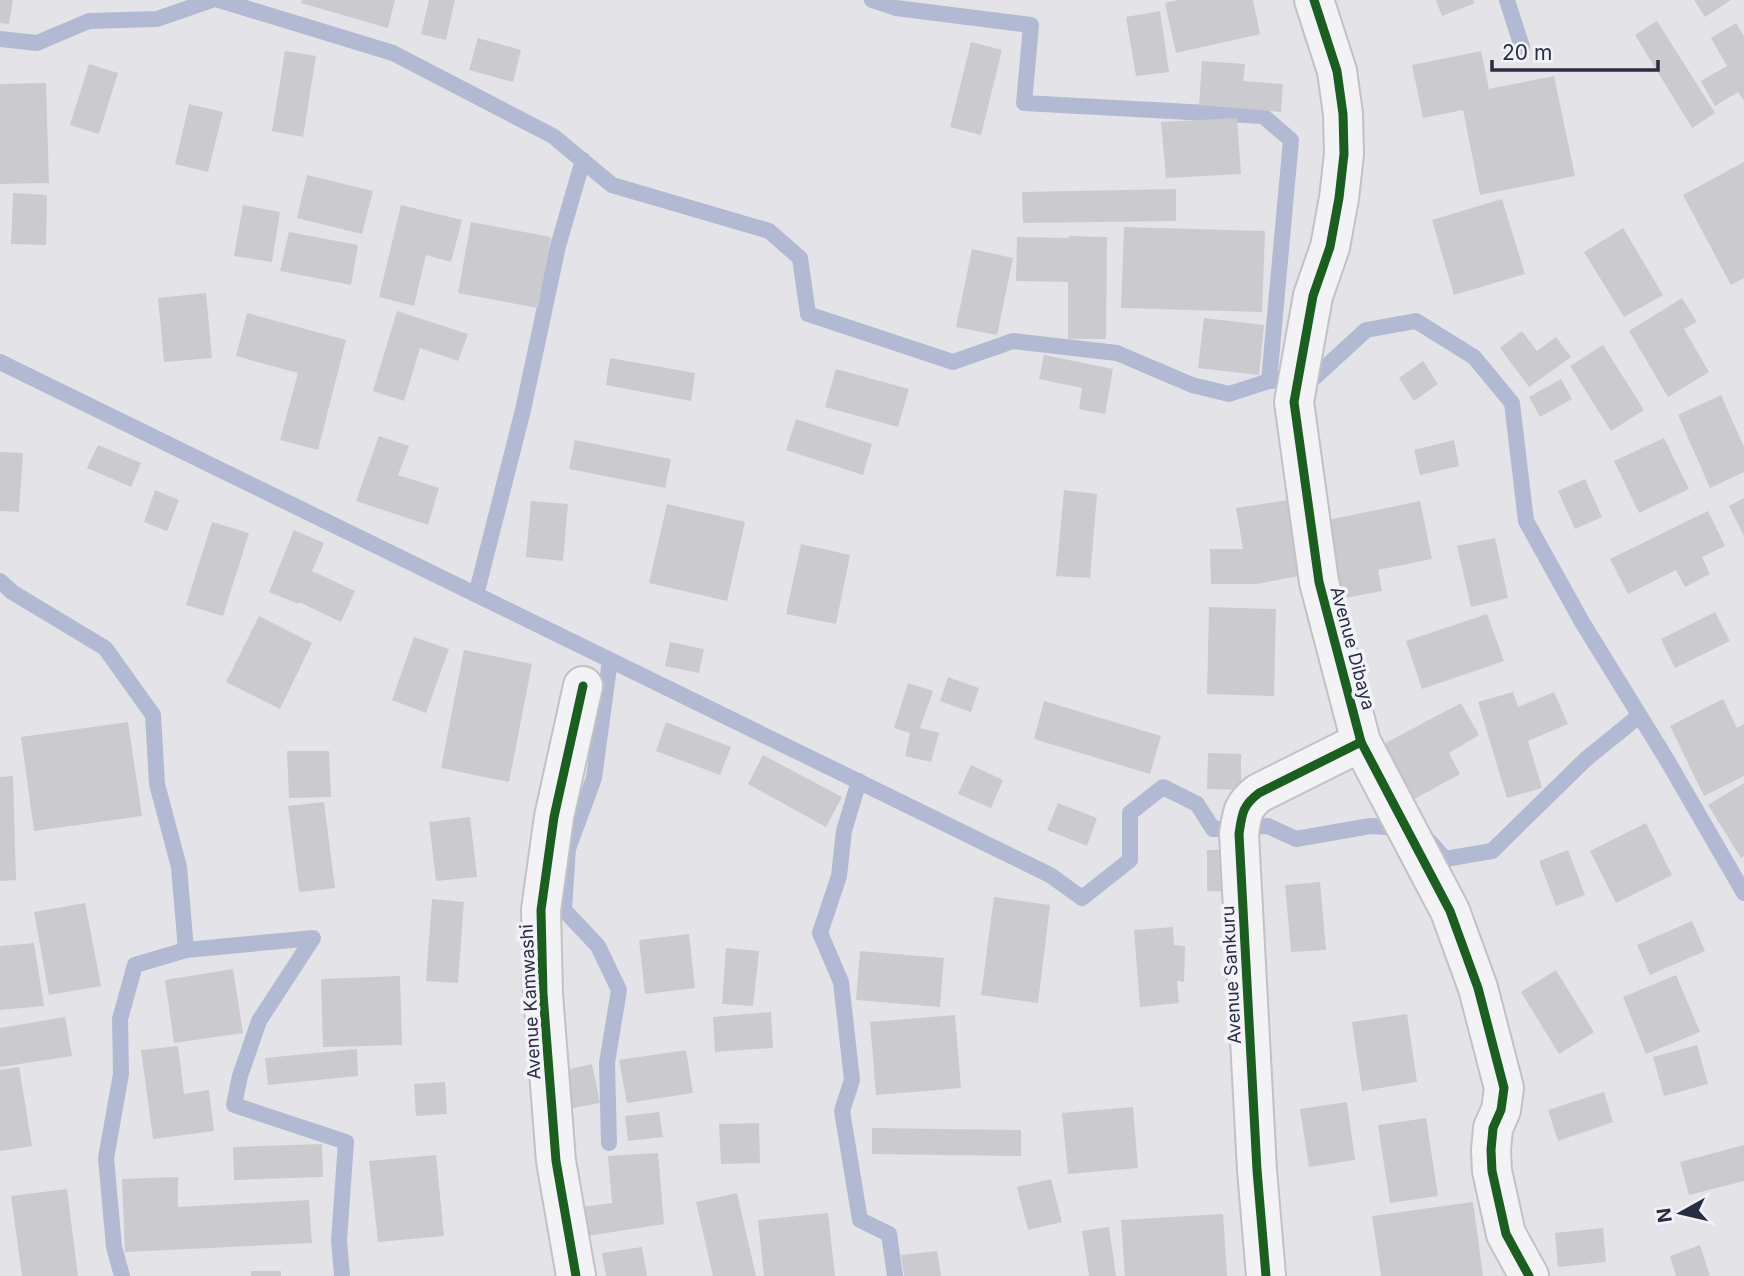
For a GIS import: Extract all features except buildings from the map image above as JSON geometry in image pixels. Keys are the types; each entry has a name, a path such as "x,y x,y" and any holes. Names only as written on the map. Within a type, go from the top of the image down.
{"street":[{"name":"Avenue Dibaya","path":"1314,0 1337,71 1343,114 1344,154 1332,235 1313,296 1294,402 1319,582 1361,742 1450,911 1478,988 1504,1088 1501,1110 1493,1128 1492,1171 1506,1234 1529,1276"},
{"name":"Avenue Kamwashi","path":"576,1276 556,1161 543,994 541,911 554,817 583,686"},
{"name":"Avenue Sankuru","path":"1266,1276 1257,1170 1239,834 1242,814 1246,804 1259,793 1361,742"}],"waterway":[{"path":"0,39 37,43 89,21 157,19 212,0"},
{"path":"219,0 393,53 553,136 612,185 769,231 800,258 808,314 953,362 1013,341 1117,353 1192,385 1229,394 1269,381 1316,376 1366,330 1416,321 1474,357 1512,403 1526,521 1582,622 1667,760 1744,893"},
{"path":"872,0 896,8 1031,25 1024,103 1263,116 1291,140 1269,381"},
{"path":"1507,0 1522,47"},
{"path":"476,595 523,410 558,246 583,160"},
{"path":"0,362 1050,875 1082,898 1130,860 1130,813 1163,787 1197,804 1213,829 1268,826 1296,839 1370,826 1403,828"},
{"path":"0,581 12,592 105,648 153,715 157,784 179,867 186,950"},
{"path":"609,1143 607,1063 619,990 598,946 564,910 568,849 594,778 610,660"},
{"path":"1430,842 1445,859 1492,851 1586,759 1639,716"},
{"path":"859,781 844,831 839,876 820,933 841,982 852,1080 842,1111 860,1220 889,1234 895,1276"},
{"path":"122,1276 114,1247 106,1158 121,1074 120,1019 135,965 186,950 313,938 259,1021 240,1076 234,1105 346,1142 339,1240 342,1276"}],"cycle path":[{"path":"1314,0 1337,71 1343,114 1344,154 1330,247 1313,296 1294,402 1319,582 1361,742 1450,911 1478,988 1504,1088 1501,1110 1493,1128 1492,1171 1506,1234 1529,1276"},
{"path":"576,1276 556,1161 543,994 541,910 554,817 583,686"},
{"path":"1266,1276 1257,1170 1239,834 1241,821 1246,806 1259,793 1361,742"}]}
